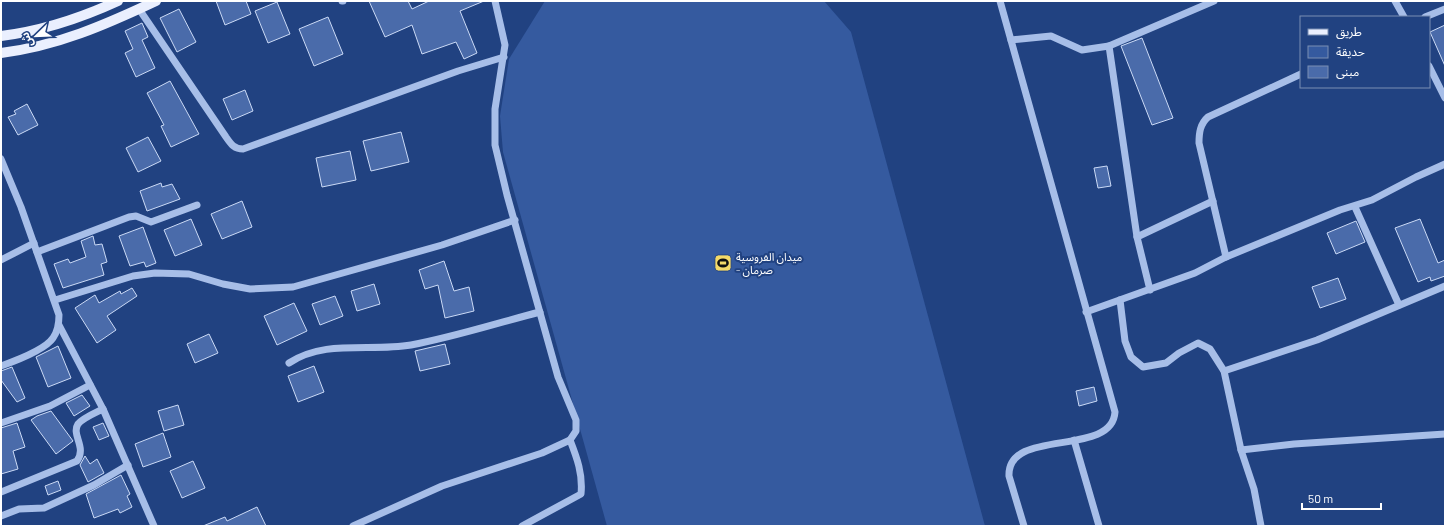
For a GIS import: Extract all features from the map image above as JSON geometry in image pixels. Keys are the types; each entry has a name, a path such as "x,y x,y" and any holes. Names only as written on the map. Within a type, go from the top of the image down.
{"main road":[{"path":"1,36 17,34 71,21 118,1"},
{"path":"1,53 59,42 108,24 156,1"}],"street":[{"path":"353,526 442,486 529,458 570,440 576,431 576,420 558,376 495,145 495,109 505,44 495,1"},
{"path":"1000,1 1115,412 1115,419 1104,431 1027,451 1013,459 1009,469 1009,476 1024,526"},
{"path":"1011,40 1051,36 1082,50 1109,46 1214,1"},
{"path":"1395,1 1403,16"},
{"path":"139,9 226,137 234,147 238,149 243,149 458,71 504,57"},
{"path":"1428,16 1445,9"},
{"path":"1109,46 1137,237 1150,290"},
{"path":"1430,68 1445,98"},
{"path":"1226,257 1199,143 1199,133 1203,121 1208,117 1300,74"},
{"path":"1,160 3,170 34,243 55,300 59,314 59,326 103,409 154,526"},
{"path":"1086,312 1195,273 1226,257 1340,210 1355,207 1445,164"},
{"path":"1137,237 1213,201"},
{"path":"37,252 129,216 136,216 151,222 197,205"},
{"path":"1355,207 1399,305"},
{"path":"55,300 133,276 155,272 189,274 223,284 250,289 293,287 442,245 515,220"},
{"path":"1,260 34,243"},
{"path":"1224,371 1317,340 1445,286"},
{"path":"1120,300 1125,341 1131,357 1143,367 1166,363 1179,353 1198,343 1210,349 1224,371 1241,450 1254,490 1261,526"},
{"path":"289,363 298,357 332,348 382,348 410,345 540,312"},
{"path":"1,366 44,346 52,339 59,326"},
{"path":"1,423 50,406 90,385"},
{"path":"1,492 77,461 81,450 76,432 77,426 81,421 103,409"},
{"path":"1241,450 1294,444 1445,434"},
{"path":"522,526 581,494 583,482 580,468 570,440"},
{"path":"1074,440 1099,526"},
{"path":"1,516 20,509 44,508 94,485 128,465"}],"green space":[{"name":"ميدان الفروسية - صرمان","path":"545,1 824,1 851,32 985,526 607,526 503,152 500,116 509,59"}],"building":[{"path":"216,1 246,1 251,14 225,25"},
{"path":"369,1 408,1 412,9 429,1 484,1 460,11 477,53 464,59 456,42 422,54 412,25 385,37"},
{"path":"277,2 290,34 268,43 255,11"},
{"path":"179,9 196,42 177,52 160,18"},
{"path":"328,17 343,54 314,66 299,29"},
{"path":"142,23 148,37 142,40 155,68 136,77 125,53 133,49 125,31"},
{"path":"1445,25 1445,66 1430,32"},
{"path":"1142,38 1173,118 1152,125 1121,46"},
{"path":"170,81 199,134 171,147 161,126 164,125 147,93"},
{"path":"245,90 253,111 232,120 223,99"},
{"path":"27,104 38,125 18,135 8,117 16,114 14,111"},
{"path":"401,132 409,162 371,171 363,141"},
{"path":"148,137 161,161 138,172 126,148"},
{"path":"350,151 356,180 322,187 316,158"},
{"path":"1107,166 1111,186 1098,188 1094,168"},
{"path":"161,183 162,187 172,184 180,199 147,211 140,191"},
{"path":"242,201 252,227 222,239 211,214"},
{"path":"191,219 202,245 175,256 164,230"},
{"path":"1420,219 1438,263 1445,260 1445,276 1431,281 1430,277 1418,282 1395,228"},
{"path":"1356,221 1365,242 1336,254 1327,233"},
{"path":"143,227 156,263 146,267 144,262 130,266 119,236"},
{"path":"93,236 95,245 102,244 107,262 101,264 104,275 63,288 54,264 68,259 70,263 86,257 81,241"},
{"path":"444,261 454,291 469,287 474,311 445,318 438,285 425,289 419,270"},
{"path":"1338,278 1346,299 1320,308 1312,287"},
{"path":"374,284 380,304 357,311 351,291"},
{"path":"132,288 137,296 107,316 116,330 97,343 75,308 95,295 99,303 120,291 121,294"},
{"path":"335,296 343,316 320,325 312,304"},
{"path":"294,303 307,331 277,345 264,316"},
{"path":"209,334 218,353 195,363 187,344"},
{"path":"445,344 450,364 420,371 415,351"},
{"path":"58,346 71,378 48,387 36,357"},
{"path":"314,366 324,392 298,402 288,376"},
{"path":"12,367 25,398 17,402 1,380 1,371"},
{"path":"1094,387 1097,401 1079,406 1076,391"},
{"path":"82,395 90,406 74,416 66,403"},
{"path":"178,405 184,425 164,431 158,411"},
{"path":"51,411 73,441 56,454 31,420"},
{"path":"17,423 25,447 13,451 18,469 1,474 1,428"},
{"path":"103,423 109,436 99,440 93,427"},
{"path":"163,433 171,457 143,467 135,444"},
{"path":"85,456 90,464 97,459 104,473 88,482 80,465"},
{"path":"193,461 205,488 182,498 170,471"},
{"path":"121,475 130,494 127,496 132,507 120,513 118,509 94,518 86,494"},
{"path":"58,481 61,490 48,495 45,486"},
{"path":"257,507 266,526 203,526 225,517 227,521"}],"place":[{"name":"ميدان الفروسية - صرمان","path":"723,263"}]}
